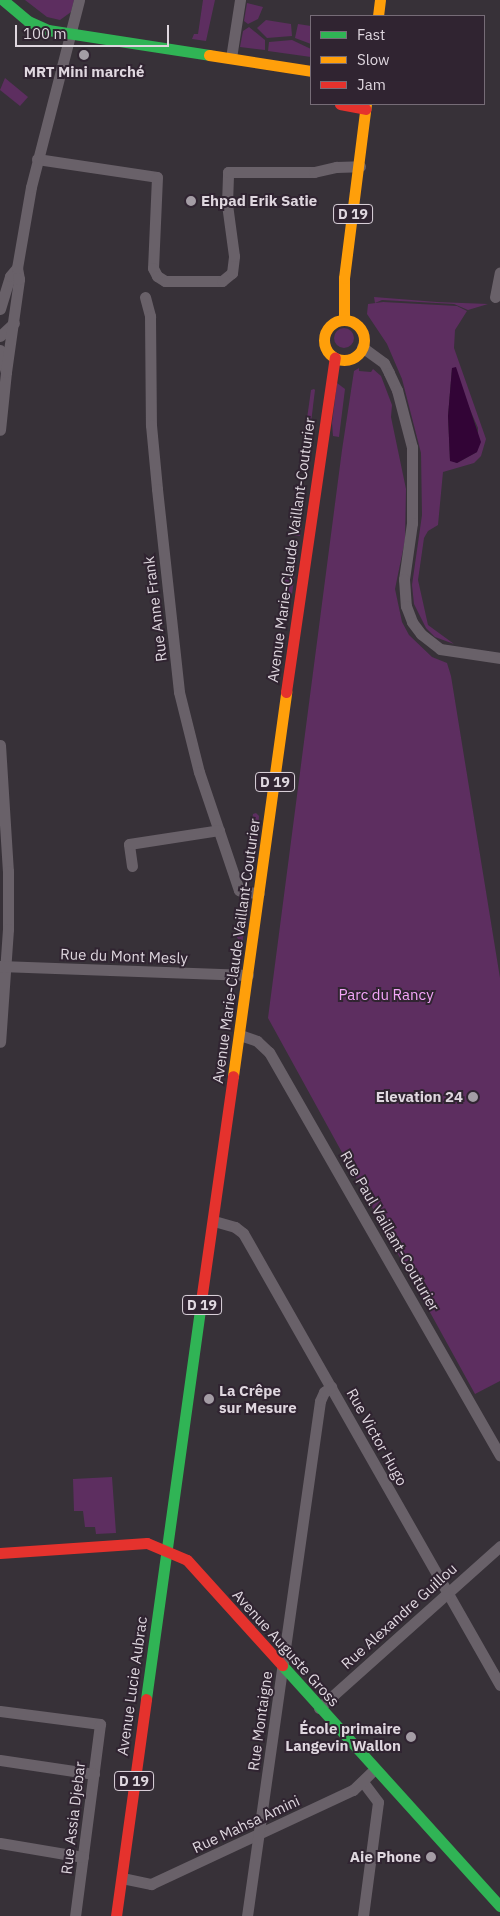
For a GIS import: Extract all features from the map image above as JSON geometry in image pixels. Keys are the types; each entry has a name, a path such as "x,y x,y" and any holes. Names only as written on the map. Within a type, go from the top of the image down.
{"main road":[{"path":"3,0 21,16 48,30 310,71"},
{"path":"378,15 380,0"},
{"path":"353,105 366,106"},
{"name":"D 19","path":"344,320 344,278 360,166 366,106"},
{"path":"344,320 351,321 362,330 362,347 354,357 335,358 326,348 324,337 331,324 344,320"},
{"name":"Avenue Marie-Claude Vaillant-Couturier","path":"168,1550 328,391 335,358"},
{"name":"Avenue Auguste Gross","path":"0,1553 147,1543 168,1550 187,1560 500,1906"},
{"name":"Avenue Lucie Aubrac","path":"116,1916 168,1550"}],"street":[{"path":"14,0 21,16"},
{"path":"14,323 0,309 10,276 16,268 37,159 79,0"},
{"path":"231,58 240,0"},
{"path":"37,159 157,177 153,268 157,276 165,281 212,282 227,278 232,273 234,256 227,194 228,172 314,172 336,166 360,166"},
{"path":"0,430 6,372 20,279 16,268"},
{"path":"495,297 500,272"},
{"name":"Rue Anne Frank","path":"145,297 150,316 151,425 179,692 199,772 239,890 259,894"},
{"path":"0,336 14,323"},
{"path":"362,347 384,363 389,373 397,390 412,447 412,523 404,579 406,606 412,622 420,634 440,648 500,658"},
{"path":"0,350 6,372"},
{"path":"0,745 8,871 0,1042"},
{"path":"132,866 129,844 219,830"},
{"name":"Rue du Mont Mesly","path":"3,966 248,975"},
{"name":"Rue Paul Vaillant-Couturier","path":"240,1035 257,1041 269,1052 500,1455"},
{"name":"Rue Victor Hugo","path":"214,1221 235,1227 243,1233 500,1685"},
{"name":"Rue Montaigne","path":"247,1916 320,1401 324,1392 331,1387"},
{"name":"Rue Alexandre Guillou","path":"319,1708 500,1546"},
{"name":"Rue Assia Djebar","path":"0,1711 100,1724 75,1916"},
{"path":"0,1760 94,1774"},
{"name":"Rue Mahsa Amini","path":"122,1878 151,1884 353,1790 375,1769"},
{"path":"362,1782 378,1802 363,1916"},
{"path":"0,1843 83,1857"}],"green space":[{"path":"25,0 74,0 71,12 60,20 47,17"},
{"path":"203,0 215,0 206,41 192,39 194,34 198,34"},
{"path":"247,3 263,7 258,19 248,24 244,21"},
{"path":"266,20 291,24 292,36 267,38 257,28"},
{"path":"298,24 310,26 310,44 295,38"},
{"path":"249,27 265,40 265,50 240,47 243,31"},
{"path":"292,40 310,49 310,57 268,51 269,42"},
{"path":"5,78 28,97 20,106 0,90"},
{"path":"374,297 488,304 468,310 454,304 382,300 375,303"},
{"path":"383,302 457,306 467,311 455,330 454,348 486,439 481,456 474,463 443,472 438,525 428,531 424,538 418,580 428,625 454,644 435,637 426,628 414,604 412,585 422,515 421,453 402,379 387,344 367,314 368,304","holes":["452,368 478,428 477,452 457,463 450,460 448,416"]},
{"path":"340,328 348,328 354,334 354,342 348,348 340,348 334,342 334,334"},
{"name":"Parc du Rancy","path":"359,368 359,371 371,372 373,369 381,376 392,405 391,417 406,489 405,540 395,589 402,622 409,635 432,657 447,663 451,676 500,978 500,1381 475,1394 268,1018 342,450 354,371"},
{"path":"337,383 345,389 339,437 333,436 332,423"},
{"path":"314,389 307,455 302,454 311,390"},
{"path":"299,496 304,496 300,536 291,535"},
{"path":"290,542 296,546 299,544 292,594 284,590"},
{"path":"256,813 259,816 256,856 253,857 248,852 253,814"},
{"path":"240,900 247,907 242,945 236,936"},
{"path":"112,1477 116,1533 96,1534 95,1527 85,1527 83,1511 74,1511 73,1479"}],"shaded area":[{"path":"456,367 481,442 477,452 457,463 450,461 448,416 452,368"}],"traffic: fast":[{"path":"3,0 28,21 48,30 209,55"},
{"path":"146,1699 201,1301"},
{"path":"282,1665 500,1906"}],"traffic: slow":[{"path":"378,15 380,0"},
{"path":"209,55 310,71"},
{"path":"344,320 344,278 366,105"},
{"path":"344,320 358,326 364,340 358,354 344,360 330,354 324,340 330,326 344,320"},
{"path":"233,1076 286,692"}],"traffic: jam":[{"path":"345,105 366,109"},
{"path":"286,692 335,358"},
{"path":"201,1301 233,1076"},
{"path":"0,1553 147,1543 187,1560 282,1665"},
{"path":"116,1916 146,1699"}],"place":[{"name":"MRT Mini marché","path":"84,55"},
{"name":"Ehpad Erik Satie","path":"191,201"},
{"name":"Elevation 24","path":"473,1097"},
{"name":"La Crêpe sur Mesure","path":"209,1399"},
{"name":"École primaire Langevin Wallon","path":"411,1737"},
{"name":"Aie Phone","path":"431,1857"}]}
